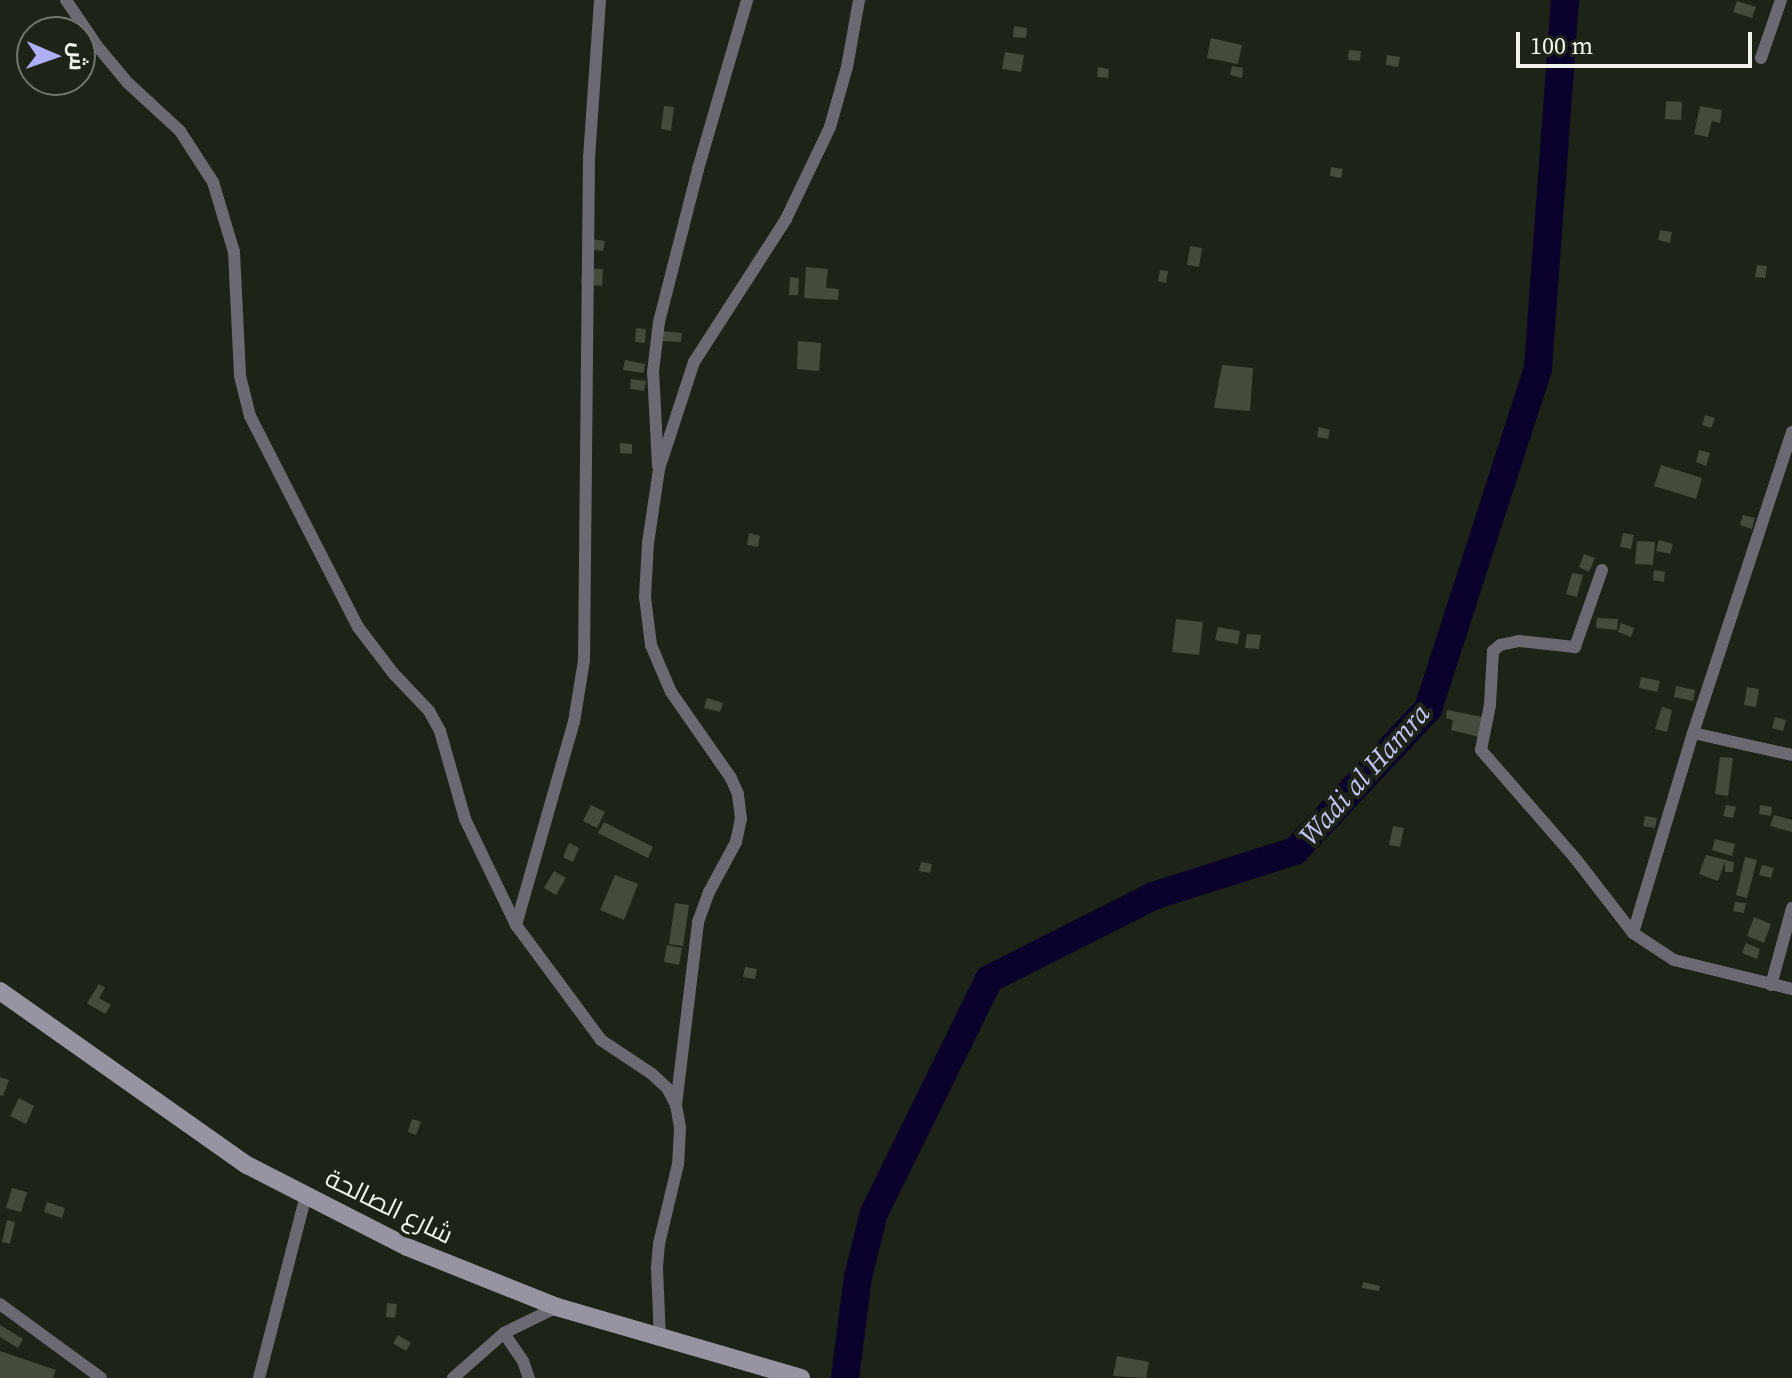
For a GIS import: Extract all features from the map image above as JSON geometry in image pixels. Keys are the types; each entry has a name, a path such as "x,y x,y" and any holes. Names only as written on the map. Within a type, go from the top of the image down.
{"main road":[{"name":"شارع الصالحة","path":"0,991 247,1165 407,1247 557,1307 801,1378"}],"street":[{"path":"66,0 97,46 128,83 180,131 213,182 234,252 240,376 250,416 358,627 384,663 429,711 440,731 465,819 516,925 601,1040 652,1074 667,1088 676,1105"},
{"path":"516,925 574,722 584,660 589,158 600,0"},
{"path":"660,1339 659,1244 678,1164 680,1128 676,1105 698,922 709,892 736,842 741,819 738,794 731,778 671,692 651,645 646,584 659,469 653,372 659,322 698,169 747,0"},
{"path":"659,469 694,362 786,219 830,127 847,67 859,0"},
{"path":"1761,58 1781,0"},
{"path":"1633,933 1693,733 1792,432"},
{"path":"1602,570 1575,647 1519,641 1500,645 1493,651 1490,705 1481,750 1575,858 1633,933 1674,960 1792,989"},
{"path":"1693,733 1792,755"},
{"path":"1771,985 1792,908"},
{"path":"259,1378 306,1195"},
{"path":"0,1304 97,1377"},
{"path":"453,1378 504,1333 557,1307"},
{"path":"504,1333 523,1361 529,1378"}],"building":[{"path":"1737,1 1756,7 1752,18 1733,12"},
{"path":"1014,26 1027,28 1026,38 1013,37"},
{"path":"1211,38 1242,45 1238,64 1207,58"},
{"path":"1349,50 1361,51 1360,61 1348,60"},
{"path":"1005,52 1024,55 1021,72 1002,69"},
{"path":"1387,55 1400,57 1398,67 1386,65"},
{"path":"1232,66 1243,68 1242,78 1230,75"},
{"path":"1098,67 1109,69 1108,78 1097,77"},
{"path":"1666,101 1682,102 1681,120 1665,119"},
{"path":"664,106 674,107 671,131 661,129"},
{"path":"1700,106 1722,110 1720,123 1712,121 1708,137 1694,134"},
{"path":"1331,167 1343,169 1341,178 1330,176"},
{"path":"1660,230 1672,232 1670,243 1658,240"},
{"path":"592,239 605,241 603,251 590,249"},
{"path":"1190,246 1202,248 1199,267 1187,265"},
{"path":"1757,265 1767,266 1765,278 1755,277"},
{"path":"806,267 828,269 826,288 839,289 838,300 804,298"},
{"path":"583,268 603,269 602,286 581,284"},
{"path":"1160,270 1168,271 1166,283 1158,281"},
{"path":"790,277 799,278 798,295 789,295"},
{"path":"636,328 646,329 645,343 635,342"},
{"path":"661,331 682,333 681,342 660,341"},
{"path":"798,341 821,343 819,371 797,369"},
{"path":"625,360 645,364 644,373 623,370"},
{"path":"1222,365 1253,368 1250,411 1214,408"},
{"path":"631,379 646,381 644,391 630,389"},
{"path":"1705,415 1715,418 1711,428 1702,425"},
{"path":"1319,427 1330,430 1328,439 1317,437"},
{"path":"620,443 632,444 632,454 620,453"},
{"path":"1699,450 1710,453 1706,466 1696,462"},
{"path":"1661,465 1702,478 1696,499 1654,486"},
{"path":"1743,515 1755,518 1752,529 1740,525"},
{"path":"749,533 760,536 758,547 747,545"},
{"path":"1623,533 1634,535 1631,549 1620,547"},
{"path":"1659,540 1673,544 1670,554 1656,551"},
{"path":"1637,541 1655,542 1653,565 1635,564"},
{"path":"1584,554 1595,558 1589,572 1579,567"},
{"path":"1654,570 1665,572 1664,582 1653,580"},
{"path":"1572,573 1583,575 1577,597 1566,594"},
{"path":"1597,618 1618,619 1617,630 1596,628"},
{"path":"1176,619 1203,622 1199,655 1172,652"},
{"path":"1621,623 1634,628 1631,637 1618,632"},
{"path":"1218,627 1240,631 1238,644 1215,640"},
{"path":"1247,634 1261,635 1259,649 1245,648"},
{"path":"1641,677 1660,681 1657,692 1639,688"},
{"path":"1676,686 1695,690 1693,701 1674,697"},
{"path":"1747,687 1759,689 1756,707 1744,705"},
{"path":"707,698 723,703 720,712 704,708"},
{"path":"1662,707 1672,710 1667,732 1655,729"},
{"path":"1447,710 1483,717 1479,737 1451,730 1453,720 1446,718"},
{"path":"1775,717 1786,720 1783,731 1772,728"},
{"path":"1720,757 1733,758 1728,796 1715,794"},
{"path":"591,805 605,812 597,828 583,821"},
{"path":"1726,805 1736,807 1733,818 1723,816"},
{"path":"1760,805 1772,807 1771,816 1759,814"},
{"path":"1774,815 1792,820 1792,832 1770,826"},
{"path":"1645,816 1657,818 1655,828 1643,826"},
{"path":"604,822 653,847 648,858 598,833"},
{"path":"1393,826 1404,828 1400,847 1389,845"},
{"path":"1715,839 1735,844 1732,856 1712,850"},
{"path":"569,843 579,848 573,862 563,857"},
{"path":"1706,855 1734,862 1733,872 1725,872 1725,862 1718,881 1699,874"},
{"path":"1745,857 1757,860 1747,898 1736,895"},
{"path":"921,862 932,864 930,873 919,871"},
{"path":"1762,865 1774,868 1771,878 1759,875"},
{"path":"554,871 566,878 556,895 544,888"},
{"path":"615,875 638,884 624,920 600,910"},
{"path":"1735,902 1746,903 1744,913 1733,911"},
{"path":"675,903 689,905 683,946 669,944"},
{"path":"1754,917 1771,924 1764,943 1747,936"},
{"path":"1746,943 1760,949 1757,959 1742,953"},
{"path":"667,945 682,948 679,965 664,962"},
{"path":"745,967 757,969 755,979 743,977"},
{"path":"99,984 105,988 99,998 111,1005 105,1014 87,1003"},
{"path":"0,1077 9,1080 3,1096 0,1095"},
{"path":"19,1098 34,1106 26,1124 10,1116"},
{"path":"412,1119 421,1122 416,1135 408,1132"},
{"path":"12,1188 27,1192 21,1212 6,1208"},
{"path":"47,1202 65,1208 62,1218 44,1212"},
{"path":"7,1220 15,1222 10,1244 2,1242"},
{"path":"1363,1282 1380,1286 1379,1291 1362,1288"},
{"path":"387,1303 397,1304 395,1318 386,1317"},
{"path":"0,1325 23,1339 18,1348 0,1337"},
{"path":"398,1335 411,1343 406,1351 393,1343"},
{"path":"0,1351 56,1370 53,1378 0,1378"},
{"path":"1117,1356 1149,1362 1146,1378 1113,1376"}],"waterway":[{"name":"Wadi al Hamra","path":"845,1378 858,1277 874,1213 989,979 1153,896 1295,851 1428,709 1538,368 1565,0"}]}
